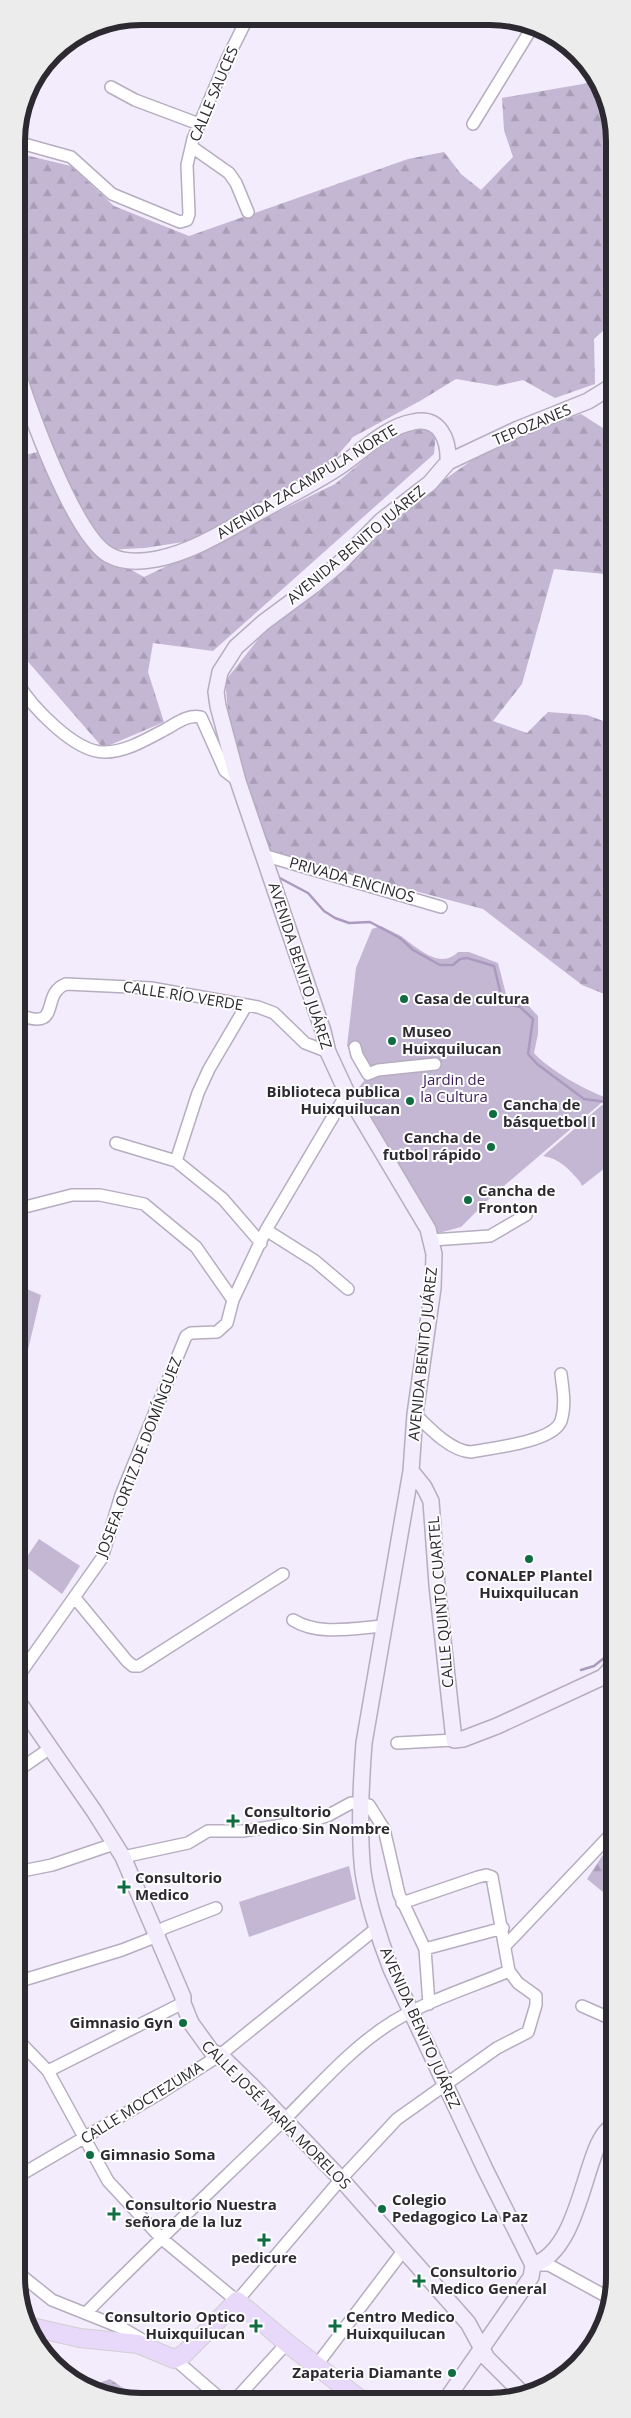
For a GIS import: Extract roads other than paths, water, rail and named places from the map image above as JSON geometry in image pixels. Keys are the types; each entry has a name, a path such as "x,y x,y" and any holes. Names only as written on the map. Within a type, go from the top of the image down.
{"main road":[{"name":"TEPOZANES","path":"448,462 518,429 581,405 606,390"},
{"name":"AVENIDA ZACAMPULA NORTE","path":"25,397 30,414 79,517 103,552 128,561 167,557 210,539 339,467 383,435 411,422 420,420 430,423 446,437 448,462"},
{"name":"AVENIDA BENITO JUÁREZ","path":"448,462 430,483 381,521 340,563 264,622 229,655 220,672 216,692 238,781 267,856 328,1052 347,1093 428,1229 432,1240 433,1288 415,1414 411,1471 364,1743 362,1863 389,1963 516,2235 533,2265"},
{"name":"CALLE QUINTO CUARTEL","path":"411,1471 424,1487 431,1501 439,1604 454,1740"},
{"path":"454,1740 463,1739 497,1726 602,1677 606,1673"},
{"name":"CALLE JOSÉ MARÍA MORELOS","path":"25,1712 94,1811 123,1857 157,1933 183,1997 183,2003 200,2037 212,2052 220,2054 341,2179 468,2323 487,2358 518,2389"},
{"path":"451,2393 531,2277 533,2265 547,2258 568,2229 606,2130"},
{"path":"37,2328 80,2338 138,2344 174,2359 184,2354 237,2301 352,2393"}],"street":[{"name":"CALLE SAUCES","path":"25,144 71,157 112,194 180,222 187,220 189,214 187,165 192,147 199,124 244,25"},
{"path":"473,124 529,32"},
{"path":"111,87 135,100 199,124"},
{"path":"192,147 229,173 236,183 248,212"},
{"path":"25,692 43,714 68,738 92,750 104,753 139,743 188,717 201,717 225,771 238,781"},
{"name":"PRIVADA ENCINOS","path":"267,856 441,906"},
{"name":"CALLE RÍO VERDE","path":"25,1017 34,1021 42,1019 47,1015 56,990 61,986 71,983 151,988 274,1013 300,1039 328,1052"},
{"path":"176,1161 202,1085 246,1006"},
{"path":"355,1047 357,1055 368,1074 374,1071 435,1064"},
{"name":"JOSEFA ORTIZ DE DOMÍNGUEZ","path":"25,1667 102,1558 121,1495 186,1336 191,1333 217,1332 227,1323 233,1300 266,1230 347,1093"},
{"path":"116,1143 176,1161 222,1200 261,1243"},
{"path":"25,1207 72,1195 100,1195 144,1204 196,1247 233,1300"},
{"path":"432,1240 490,1236 526,1215"},
{"path":"266,1230 315,1260 348,1290"},
{"path":"415,1414 451,1446 461,1452 471,1452 541,1437 556,1428 560,1421 564,1398 560,1374"},
{"path":"75,1598 127,1661 133,1666 140,1666 283,1574"},
{"path":"294,1620 304,1627 324,1629 384,1626"},
{"path":"397,1743 454,1740"},
{"path":"25,1766 49,1749"},
{"path":"123,1857 188,1843 208,1831 243,1831 315,1820 329,1816 351,1803 362,1802 369,1804 374,1809 384,1829 402,1903 425,1949 429,2004"},
{"path":"506,1945 606,1839"},
{"path":"25,1870 52,1865 114,1844"},
{"path":"25,2047 48,2070 108,2181 161,2238 237,2301 341,2179 398,2119 497,2048 528,2032 536,2005 536,1996 518,1983 509,1971 494,1881 489,1875 402,1903"},
{"path":"25,1980 122,1950 150,1939 164,1928 216,1908"},
{"name":"CALLE MOCTEZUMA","path":"25,2172 84,2139 220,2054 378,1927"},
{"path":"425,1949 503,1928"},
{"path":"86,2313 284,2120 320,2081 348,2056 377,2033 412,2011 509,1971"},
{"path":"48,2070 183,2003"},
{"path":"582,2006 606,2016"},
{"path":"316,2366 403,2251"},
{"path":"533,2265 549,2265 604,2296"},
{"path":"25,2278 52,2300 122,2328 174,2359 214,2393"},
{"path":"241,2393 287,2343"}],"waterway":[{"path":"276,876 308,893 324,911 335,918 349,923 370,922 400,938 413,950 440,965 453,965 460,959 467,958 494,966 503,1003 520,1007 533,1019 528,1054 537,1064 584,1099 606,1102"},
{"path":"581,1670 594,1666 606,1656"}],"place":[{"name":"Casa de cultura","path":"404,999"},
{"name":"Museo Huixquilucan","path":"392,1041"},
{"name":"Biblioteca publica Huixquilucan","path":"410,1101"},
{"name":"Cancha de básquetbol I","path":"493,1114"},
{"name":"Cancha de futbol rápido","path":"491,1147"},
{"name":"Cancha de Fronton","path":"468,1200"},
{"name":"CONALEP Plantel Huixquilucan","path":"529,1559"},
{"name":"Consultorio Medico Sin Nombre","path":"233,1821"},
{"name":"Consultorio Medico","path":"124,1887"},
{"name":"Gimnasio Gyn","path":"183,2023"},
{"name":"Gimnasio Soma","path":"90,2155"},
{"name":"Colegio Pedagogico La Paz","path":"382,2209"},
{"name":"Consultorio Nuestra señora de la luz","path":"114,2214"},
{"name":"pedicure","path":"264,2240"},
{"name":"Consultorio Medico General","path":"419,2281"},
{"name":"Consultorio Optico Huixquilucan","path":"256,2326"},
{"name":"Centro Medico Huixquilucan","path":"335,2326"},
{"name":"Zapateria Diamante","path":"452,2373"}],"park label":[{"name":"Jardin de la Cultura","path":"454,1088"}]}
